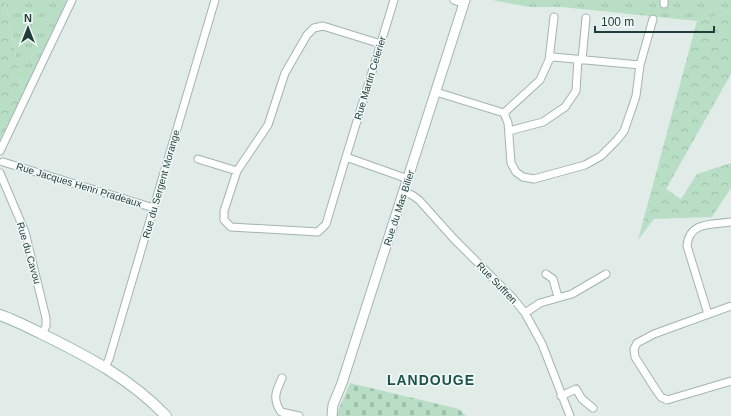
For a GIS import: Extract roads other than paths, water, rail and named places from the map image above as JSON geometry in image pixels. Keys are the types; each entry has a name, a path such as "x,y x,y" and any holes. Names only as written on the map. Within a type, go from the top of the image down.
{"main road":[{"path":"0,315 16,321 61,343 105,367 144,395 166,416"}],"street":[{"path":"0,151 72,0"},
{"name":"Rue du Sergent Morange","path":"105,367 109,359 215,0"},
{"name":"Rue Martin Celerier","path":"381,44 323,26 314,28 307,35 285,73 268,125 237,171 224,211 224,220 231,228 318,232 326,224 381,44 394,0"},
{"path":"454,0 464,2"},
{"name":"Rue du Mas Bilier","path":"332,416 333,405 342,383 464,2"},
{"path":"504,113 540,80 549,60 554,17"},
{"path":"509,131 543,122 565,107 576,91 586,18"},
{"path":"504,113 509,131 510,163 516,172 523,177 534,179 585,165 601,156 624,131 636,96 640,65 653,19"},
{"path":"549,60 553,57 640,65"},
{"path":"436,92 504,113"},
{"path":"346,157 408,179"},
{"path":"198,159 237,171"},
{"path":"0,172 4,167 2,160"},
{"name":"Rue Jacques Henri Pradeaux","path":"2,160 154,208"},
{"name":"Rue du Cavou","path":"0,172 25,232 46,318 46,326 42,334"},
{"name":"Rue Suffren","path":"404,192 419,200 459,244 512,297 525,314 542,344 570,416"},
{"path":"708,314 687,246 688,238 699,226 731,222"},
{"path":"546,274 553,279 558,297"},
{"path":"525,314 540,303 572,294 606,274"},
{"path":"731,306 654,334 636,343 634,349 635,357 656,390 667,400 731,381"},
{"path":"282,378 276,391 276,405 281,412 299,416"},
{"path":"561,396 576,389 582,399 593,408"}],"district":[{"name":"LANDOUGE","path":"431,380"}]}
